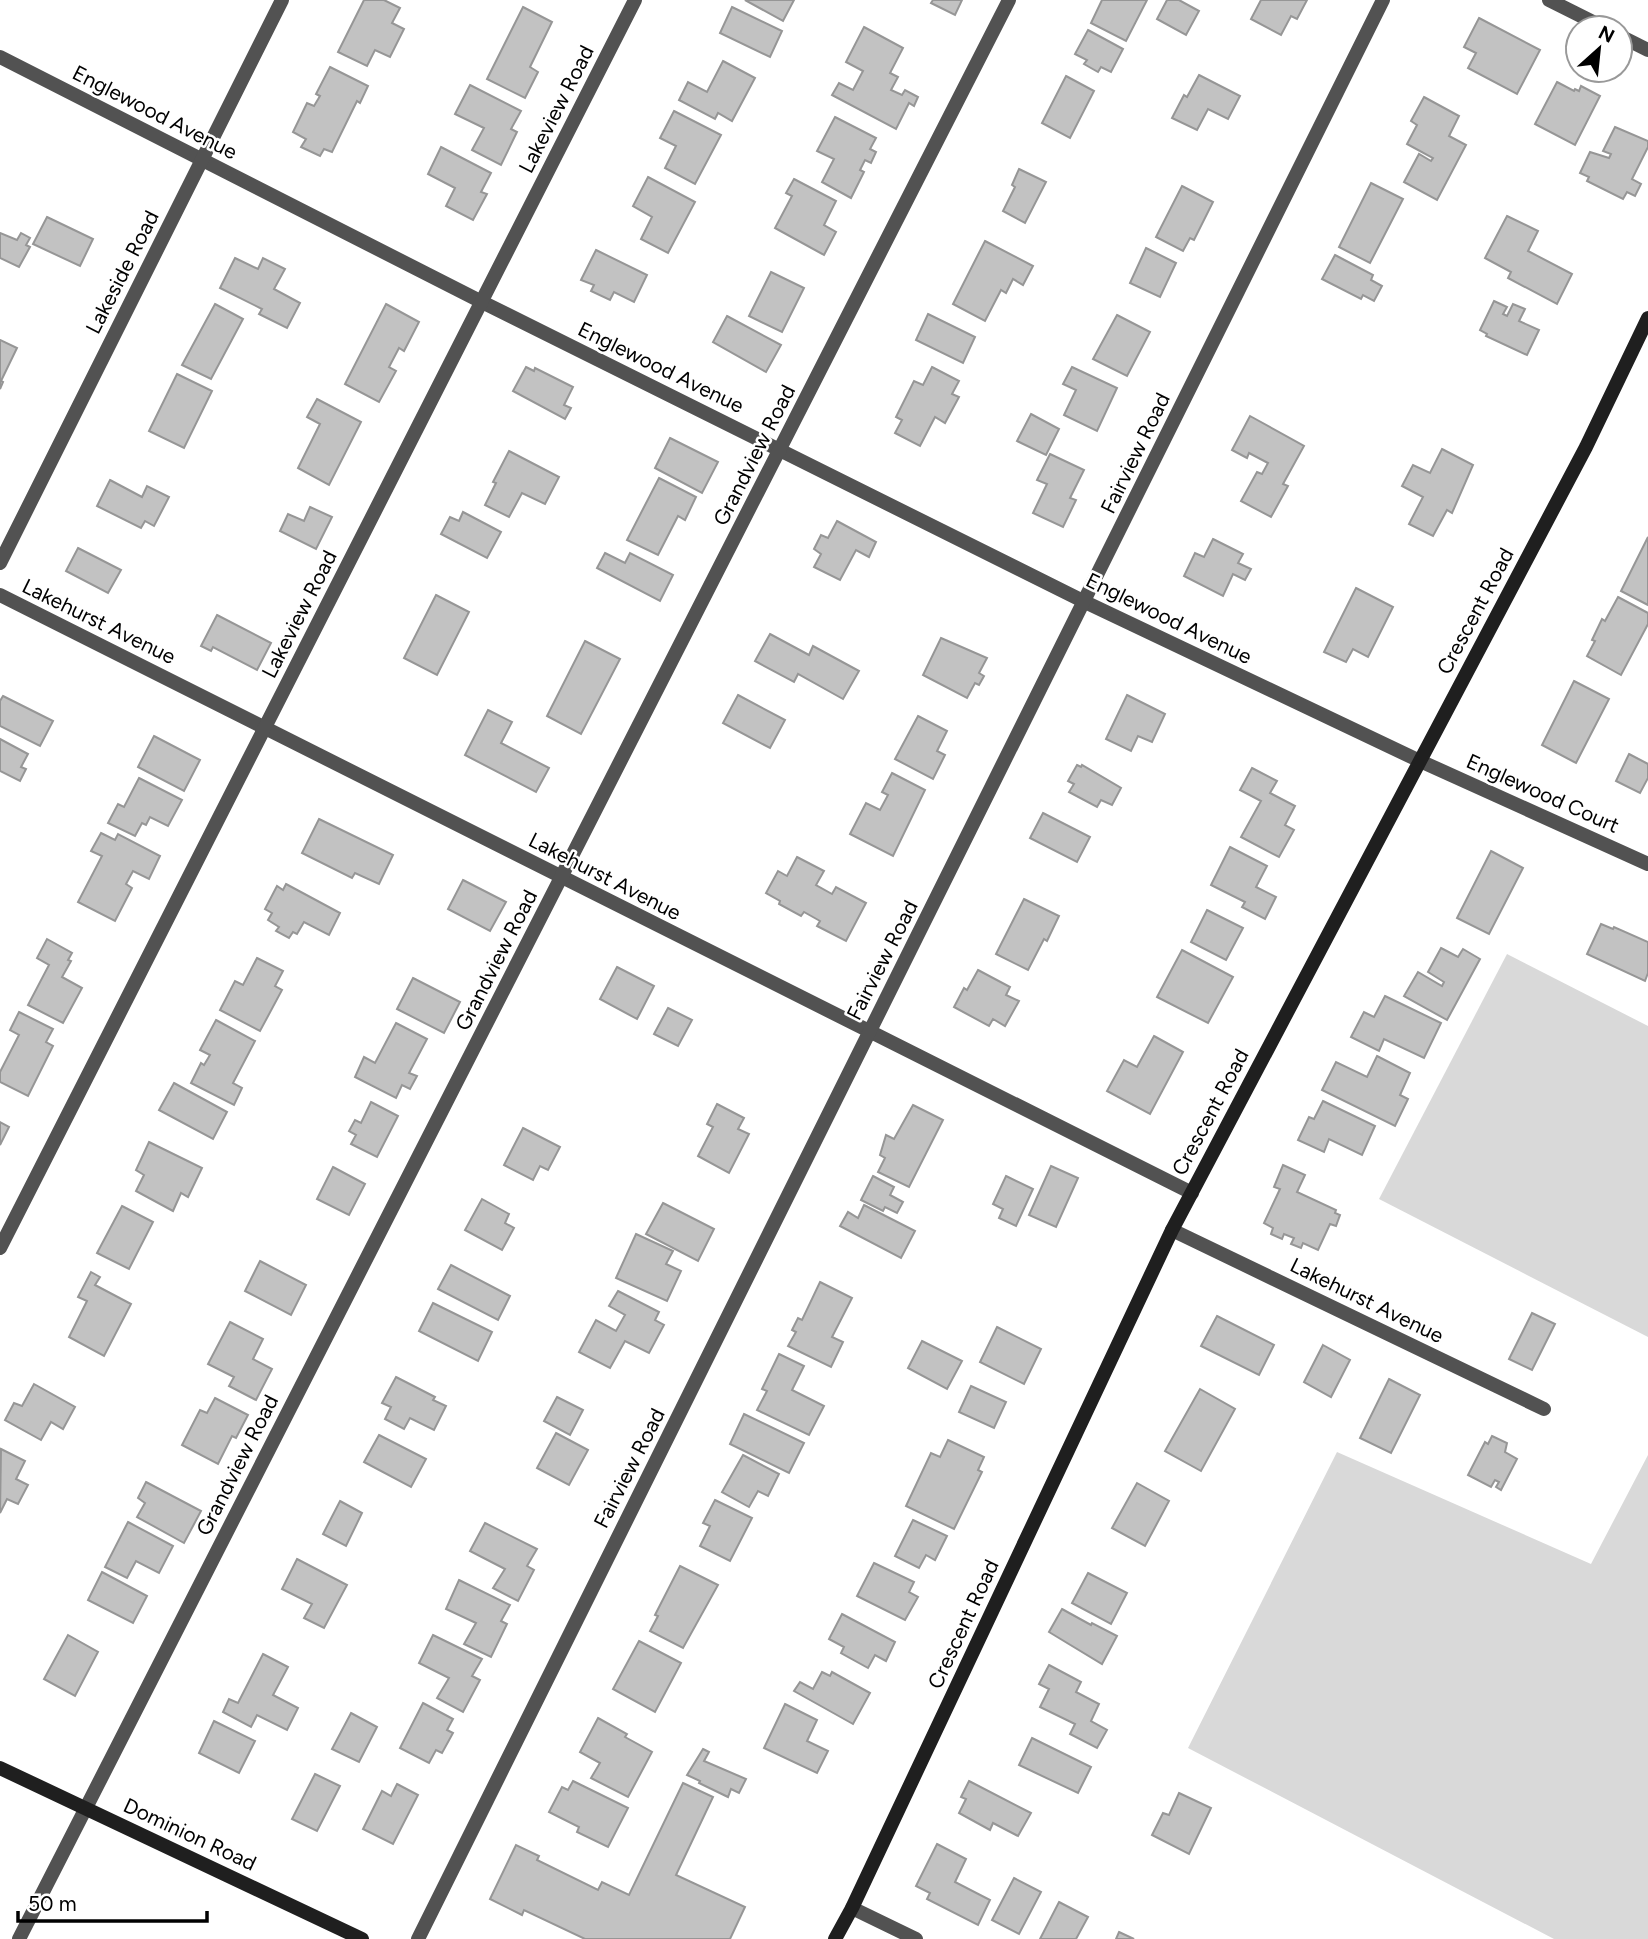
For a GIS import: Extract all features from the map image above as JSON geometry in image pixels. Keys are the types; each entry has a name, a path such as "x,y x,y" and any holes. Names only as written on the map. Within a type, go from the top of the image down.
{"street":[{"name":"Lakeside Road","path":"0,563 282,0"},
{"name":"Lakeview Road","path":"0,1248 635,0"},
{"name":"Grandview Road","path":"19,1939 1009,0"},
{"name":"Fairview Road","path":"418,1939 1383,0"},
{"path":"1549,0 1577,14"},
{"name":"Englewood Avenue","path":"0,57 482,302 1085,602 1420,761"},
{"name":"Crescent Road","path":"835,1939 1172,1230 1586,447 1648,318"},
{"name":"Lakehurst Avenue","path":"0,596 265,726 562,878 1192,1193"},
{"name":"Englewood Court","path":"1420,761 1648,864"},
{"name":"Lakehurst Avenue","path":"1172,1230 1544,1409"},
{"name":"Dominion Road","path":"0,1768 362,1939"},
{"path":"852,1908 916,1939"}],"shaded area":[{"path":"1507,954 1648,1026 1648,1337 1379,1199"},
{"path":"1337,1452 1591,1564 1648,1455 1648,1939 1554,1939 1188,1748"}],"building":[{"path":"364,0 384,0 400,8 392,23 404,29 390,57 375,50 367,66 338,52"},
{"path":"745,0 794,0 783,21"},
{"path":"933,0 962,0 955,15 931,3"},
{"path":"1102,0 1147,0 1126,41 1091,23"},
{"path":"1167,0 1179,0 1199,11 1186,35 1157,19"},
{"path":"1261,0 1307,0 1297,19 1291,16 1281,35 1251,19"},
{"path":"523,7 552,22 530,67 538,72 525,98 487,79"},
{"path":"732,7 782,31 770,57 720,33"},
{"path":"1479,18 1540,50 1517,94 1468,68 1476,53 1464,47"},
{"path":"864,27 903,48 890,73 898,77 891,90 902,95 905,90 918,97 914,106 909,103 896,129 832,95 839,83 853,90 863,71 846,62"},
{"path":"1088,30 1123,49 1111,72 1101,67 1098,72 1084,64 1087,60 1075,54"},
{"path":"723,61 755,78 732,121 718,113 715,119 679,100 688,82 707,92"},
{"path":"330,67 368,86 360,103 357,101 332,152 324,149 320,156 301,147 306,139 293,132 307,103 314,106 320,96 316,94"},
{"path":"1199,75 1240,96 1228,119 1208,109 1197,130 1172,118"},
{"path":"1066,76 1094,91 1070,138 1042,123"},
{"path":"1557,82 1574,91 1579,91 1581,86 1600,96 1575,145 1535,124"},
{"path":"470,85 521,111 511,129 517,132 501,165 472,150 484,128 455,114"},
{"path":"1424,97 1459,116 1449,136 1466,145 1437,200 1404,182 1419,154 1431,161 1433,158 1407,144 1417,125 1411,121"},
{"path":"674,111 721,135 695,184 665,168 676,146 660,138"},
{"path":"835,117 876,138 870,149 876,152 871,163 865,160 860,170 864,172 851,198 822,182 834,159 817,151"},
{"path":"1615,127 1648,141 1648,147 1632,179 1641,184 1635,196 1627,192 1623,199 1587,181 1589,177 1580,173 1590,152 1609,158 1611,154 1603,151"},
{"path":"441,147 491,173 481,192 487,194 473,220 446,206 455,188 428,174"},
{"path":"1019,169 1046,182 1025,223 1003,211 1015,187 1012,185"},
{"path":"648,177 695,202 668,253 641,239 652,217 633,206"},
{"path":"794,179 836,201 824,225 836,232 824,255 775,228 792,196 786,193"},
{"path":"1371,183 1403,199 1370,263 1339,247"},
{"path":"1182,186 1213,202 1194,240 1190,238 1183,251 1156,237"},
{"path":"1507,216 1538,231 1528,251 1572,274 1557,304 1508,278 1511,272 1485,258"},
{"path":"47,217 93,239 80,266 33,244"},
{"path":"0,233 17,240 21,233 30,238 26,245 30,247 19,267 0,258"},
{"path":"985,241 1033,266 1023,285 1013,279 1006,293 1001,290 985,321 953,304"},
{"path":"1146,248 1176,263 1160,297 1130,283"},
{"path":"596,250 647,275 634,302 614,292 610,300 591,291 594,285 581,280"},
{"path":"1335,255 1373,275 1371,280 1382,286 1374,301 1363,295 1361,299 1322,279"},
{"path":"235,258 258,269 263,258 285,269 274,289 300,303 287,328 259,314 262,309 220,288"},
{"path":"771,272 804,288 782,332 749,316"},
{"path":"1494,301 1507,307 1503,314 1507,316 1513,304 1525,309 1519,321 1539,330 1527,355 1486,336 1487,334 1480,330"},
{"path":"215,304 243,319 211,379 182,365"},
{"path":"386,304 419,322 404,351 399,348 389,367 396,371 379,402 345,384"},
{"path":"928,314 975,337 963,363 916,340"},
{"path":"1117,315 1150,332 1127,376 1093,359"},
{"path":"727,316 781,345 766,372 713,342"},
{"path":"0,340 17,348 1,381 3,382 0,389"},
{"path":"526,367 534,371 535,368 573,387 564,405 571,408 565,419 513,391"},
{"path":"932,367 959,381 952,394 959,397 945,423 935,417 920,446 895,433 902,420 896,417 914,381 923,385"},
{"path":"1072,367 1117,388 1097,431 1064,415 1076,390 1063,384"},
{"path":"177,374 212,391 184,448 149,431"},
{"path":"317,399 361,422 329,485 298,468 320,424 307,417"},
{"path":"1031,414 1059,429 1046,455 1017,441"},
{"path":"1250,416 1304,446 1283,484 1288,486 1271,517 1241,501 1257,472 1262,474 1268,463 1249,453 1247,458 1232,450"},
{"path":"670,438 718,462 702,493 655,468"},
{"path":"1442,449 1473,465 1452,513 1447,510 1433,536 1409,524 1423,497 1402,486 1413,465 1430,473"},
{"path":"509,451 559,477 545,504 522,493 509,517 485,505"},
{"path":"1050,454 1084,470 1070,498 1076,500 1063,527 1033,513 1047,484 1037,480"},
{"path":"659,478 696,497 685,520 678,516 658,555 627,540"},
{"path":"110,480 142,497 147,486 169,497 154,526 145,521 141,528 97,506"},
{"path":"310,507 332,517 316,549 280,531 288,514 304,521"},
{"path":"463,512 501,532 487,558 441,534 450,517 459,521"},
{"path":"837,521 876,542 869,557 856,550 840,580 814,567 821,554 814,549 821,535 828,538"},
{"path":"1648,537 1648,605 1621,591"},
{"path":"1213,539 1243,554 1238,563 1251,569 1245,580 1233,574 1223,596 1184,576 1195,553 1204,557"},
{"path":"78,548 121,570 108,593 66,571"},
{"path":"605,553 625,563 630,553 673,575 660,601 597,568"},
{"path":"1356,588 1393,607 1368,657 1353,649 1346,662 1324,652"},
{"path":"436,595 469,612 437,675 404,658"},
{"path":"1618,597 1648,613 1648,624 1621,675 1587,656 1602,619 1605,621"},
{"path":"217,615 271,643 257,670 213,647 211,651 201,646"},
{"path":"770,634 809,655 813,646 859,671 843,699 798,674 794,682 755,661"},
{"path":"941,638 987,658 979,673 984,676 979,685 975,683 967,698 923,675"},
{"path":"585,641 620,659 581,734 547,716"},
{"path":"1574,681 1609,699 1576,763 1542,745"},
{"path":"738,695 785,720 770,748 723,723"},
{"path":"1127,695 1165,714 1152,742 1138,736 1131,751 1106,739"},
{"path":"3,696 53,721 40,746 0,726 0,701"},
{"path":"488,710 512,722 501,743 549,768 536,792 465,755"},
{"path":"918,716 947,731 937,751 945,755 933,779 895,759"},
{"path":"154,736 200,760 184,791 138,767"},
{"path":"0,739 28,754 21,767 26,769 20,781 0,771"},
{"path":"1629,754 1648,764 1648,778 1640,793 1616,781"},
{"path":"1077,765 1082,765 1121,788 1112,805 1101,800 1097,807 1069,792 1074,784 1068,781"},
{"path":"1252,768 1277,781 1270,793 1295,806 1285,825 1294,830 1279,857 1241,837 1261,801 1240,790"},
{"path":"892,773 925,790 893,856 850,834 866,803 880,810 888,795 882,792"},
{"path":"139,778 182,800 168,826 150,817 146,825 142,823 135,836 108,823 118,804 124,807"},
{"path":"1043,813 1090,837 1077,862 1030,838"},
{"path":"319,819 393,855 379,884 355,873 352,878 302,853"},
{"path":"101,833 115,840 118,834 160,856 149,879 133,871 126,884 132,888 115,921 78,902 102,856 91,851"},
{"path":"1230,847 1267,866 1256,887 1276,897 1265,919 1242,907 1245,902 1211,885"},
{"path":"1491,851 1523,868 1489,934 1457,918"},
{"path":"797,857 824,871 816,885 832,894 836,887 866,903 846,941 817,926 820,921 804,912 801,916 766,893 778,871 787,876"},
{"path":"463,880 506,902 490,931 448,909"},
{"path":"286,884 340,913 329,935 304,922 297,934 293,932 289,938 276,931 279,927 268,920 272,913 265,909 277,886 283,890"},
{"path":"1024,899 1059,916 1028,970 996,954"},
{"path":"1207,910 1243,928 1226,960 1191,942"},
{"path":"1601,924 1648,942 1648,973 1645,981 1587,954"},
{"path":"47,939 72,953 68,960 71,961 62,977 82,988 63,1023 28,1005 49,965 37,958"},
{"path":"1441,948 1458,957 1463,949 1480,959 1447,1020 1404,996 1418,972 1442,986 1444,982 1428,972"},
{"path":"1182,950 1233,977 1208,1023 1157,997"},
{"path":"257,958 283,971 275,986 282,990 260,1031 220,1010 235,981 243,985"},
{"path":"617,967 654,986 637,1019 600,999"},
{"path":"978,970 1010,987 1006,995 1019,1001 1005,1026 993,1019 989,1026 954,1007"},
{"path":"413,978 460,1002 444,1033 397,1009"},
{"path":"1385,996 1441,1023 1424,1058 1384,1039 1379,1051 1351,1037 1364,1012 1374,1017"},
{"path":"668,1008 692,1020 678,1046 654,1034"},
{"path":"19,1012 53,1029 46,1042 53,1046 28,1096 0,1082 0,1072 19,1035 10,1030"},
{"path":"216,1020 255,1041 233,1083 242,1088 234,1105 191,1083 201,1063 204,1065 210,1055 200,1050"},
{"path":"396,1023 427,1039 409,1073 417,1076 410,1089 402,1085 396,1098 355,1077 364,1057 375,1063"},
{"path":"1154,1036 1183,1052 1150,1114 1107,1091 1124,1060 1137,1067"},
{"path":"1377,1056 1410,1073 1400,1095 1408,1099 1395,1126 1322,1090 1336,1062 1367,1077"},
{"path":"174,1083 227,1112 213,1139 159,1110"},
{"path":"1323,1101 1375,1126 1362,1155 1329,1139 1324,1152 1298,1140 1309,1117 1314,1119"},
{"path":"371,1102 398,1116 377,1157 351,1144 356,1135 349,1131 355,1120 361,1123"},
{"path":"717,1104 744,1118 738,1129 749,1134 729,1173 698,1156 713,1127 707,1124"},
{"path":"913,1105 943,1120 909,1187 878,1172 885,1158 880,1155 886,1135 894,1139"},
{"path":"0,1122 9,1127 0,1145"},
{"path":"523,1128 560,1147 548,1170 540,1166 533,1180 504,1165"},
{"path":"149,1142 202,1168 188,1197 181,1193 173,1211 136,1191 144,1175 136,1170"},
{"path":"1283,1165 1305,1175 1297,1192 1336,1210 1335,1213 1340,1215 1336,1226 1330,1224 1318,1250 1303,1243 1301,1248 1291,1244 1294,1238 1284,1234 1282,1239 1271,1234 1273,1228 1264,1223 1280,1189 1274,1187"},
{"path":"1051,1166 1078,1178 1056,1227 1029,1215"},
{"path":"333,1167 365,1184 349,1215 317,1199"},
{"path":"873,1176 894,1187 890,1195 903,1202 897,1213 885,1207 883,1211 861,1200"},
{"path":"1006,1176 1033,1189 1016,1226 999,1218 1003,1209 993,1204"},
{"path":"482,1199 509,1214 505,1223 514,1228 502,1250 465,1230"},
{"path":"663,1203 714,1229 698,1261 646,1234"},
{"path":"864,1205 915,1231 901,1258 840,1226 848,1212 858,1218"},
{"path":"122,1206 153,1222 129,1269 97,1253"},
{"path":"636,1234 673,1251 666,1264 681,1271 667,1301 616,1278"},
{"path":"260,1261 306,1285 291,1315 245,1291"},
{"path":"451,1265 510,1296 498,1320 438,1289"},
{"path":"91,1272 100,1277 95,1285 131,1304 104,1356 69,1337 87,1301 78,1297"},
{"path":"820,1282 852,1298 832,1337 843,1342 831,1367 788,1346 796,1332 792,1330 798,1318 802,1320"},
{"path":"618,1291 659,1312 655,1320 664,1325 649,1353 625,1341 610,1368 579,1352 596,1320 616,1331 625,1315 609,1306"},
{"path":"433,1303 492,1332 478,1361 419,1331"},
{"path":"1532,1313 1555,1324 1532,1370 1509,1359"},
{"path":"1217,1316 1274,1345 1259,1375 1201,1346"},
{"path":"230,1322 263,1339 253,1359 272,1369 256,1400 229,1386 234,1377 208,1364"},
{"path":"997,1327 1041,1349 1024,1384 980,1362"},
{"path":"922,1341 962,1361 947,1389 908,1368"},
{"path":"1323,1345 1350,1360 1331,1397 1304,1382"},
{"path":"779,1354 804,1366 792,1390 824,1406 809,1435 757,1410 767,1391 762,1389"},
{"path":"396,1377 435,1397 433,1400 446,1406 434,1430 410,1418 404,1429 385,1419 391,1407 382,1403"},
{"path":"1389,1379 1420,1395 1391,1453 1360,1438"},
{"path":"34,1384 75,1407 63,1429 51,1422 41,1440 5,1420 14,1403 22,1406"},
{"path":"971,1386 1006,1402 994,1428 959,1412"},
{"path":"1200,1389 1235,1409 1201,1471 1165,1451"},
{"path":"557,1397 583,1410 570,1435 544,1421"},
{"path":"215,1398 248,1415 236,1438 232,1436 218,1464 182,1445 200,1410 207,1413"},
{"path":"744,1414 804,1443 789,1473 730,1444"},
{"path":"556,1433 588,1450 569,1485 537,1468"},
{"path":"379,1435 426,1459 411,1487 364,1462"},
{"path":"1492,1436 1507,1443 1505,1452 1517,1459 1501,1490 1496,1487 1499,1482 1495,1480 1491,1487 1468,1475 1485,1442 1488,1444"},
{"path":"948,1440 984,1457 978,1470 982,1472 954,1529 906,1506 931,1453 940,1457"},
{"path":"1,1449 25,1461 16,1479 28,1485 18,1504 7,1499 0,1513"},
{"path":"743,1455 779,1474 768,1496 758,1491 749,1507 722,1492"},
{"path":"146,1482 201,1511 184,1543 137,1517 145,1503 138,1498"},
{"path":"1137,1483 1169,1501 1145,1546 1112,1528"},
{"path":"715,1500 752,1518 730,1561 700,1546 710,1526 703,1523"},
{"path":"340,1501 362,1513 346,1546 323,1534"},
{"path":"913,1520 947,1536 935,1560 926,1555 919,1568 895,1556"},
{"path":"128,1522 173,1546 159,1573 136,1561 127,1578 105,1567"},
{"path":"485,1523 537,1549 527,1566 534,1570 518,1601 493,1588 505,1569 470,1551"},
{"path":"297,1559 347,1585 324,1628 304,1618 312,1604 282,1589"},
{"path":"874,1563 914,1582 909,1592 918,1597 905,1620 857,1596"},
{"path":"680,1566 718,1585 683,1648 650,1631 658,1616 655,1615"},
{"path":"102,1572 147,1596 133,1623 88,1600"},
{"path":"1088,1573 1127,1593 1111,1624 1072,1603"},
{"path":"459,1580 510,1605 501,1621 507,1624 491,1657 464,1644 476,1623 446,1609"},
{"path":"1062,1609 1117,1636 1102,1664 1049,1632"},
{"path":"842,1614 895,1642 886,1661 875,1655 868,1668 841,1653 844,1647 829,1639"},
{"path":"68,1635 98,1652 75,1696 44,1679"},
{"path":"433,1635 482,1659 472,1676 480,1680 463,1712 437,1698 449,1678 419,1663"},
{"path":"639,1641 681,1663 655,1712 613,1689"},
{"path":"263,1654 288,1667 273,1695 298,1708 287,1730 257,1715 251,1727 223,1712 229,1699 238,1703"},
{"path":"1049,1665 1081,1682 1076,1692 1099,1704 1091,1721 1107,1730 1097,1748 1070,1734 1075,1724 1040,1707 1049,1689 1039,1684"},
{"path":"822,1672 830,1676 832,1672 870,1693 853,1724 794,1691 800,1682 813,1689"},
{"path":"423,1703 453,1719 447,1730 453,1733 442,1753 436,1750 429,1763 400,1748"},
{"path":"785,1704 817,1720 807,1741 828,1751 817,1773 764,1748"},
{"path":"351,1713 377,1727 359,1762 332,1749"},
{"path":"598,1718 652,1752 628,1797 591,1778 600,1763 580,1752"},
{"path":"214,1721 255,1741 239,1773 199,1753"},
{"path":"1032,1738 1091,1767 1078,1793 1019,1765"},
{"path":"703,1749 709,1752 704,1761 746,1779 739,1793 731,1789 728,1797 687,1775"},
{"path":"315,1774 340,1786 317,1831 292,1819"},
{"path":"573,1781 628,1808 608,1847 577,1832 579,1827 549,1812 562,1787 568,1790"},
{"path":"969,1781 1031,1813 1018,1836 993,1823 990,1830 959,1813 966,1799 961,1797"},
{"path":"683,1783 713,1797 676,1875 745,1907 730,1939 585,1939 524,1910 522,1915 490,1899 516,1845 539,1856 537,1860 598,1890 602,1882 629,1895"},
{"path":"397,1784 418,1795 393,1844 363,1829 382,1791 391,1796"},
{"path":"1179,1793 1211,1808 1189,1854 1152,1835 1163,1813 1169,1815"},
{"path":"937,1844 966,1859 955,1882 990,1900 978,1925 927,1899 930,1893 916,1886"},
{"path":"1014,1878 1041,1892 1019,1934 992,1920"},
{"path":"1059,1902 1088,1917 1076,1939 1040,1939"},
{"path":"1119,1932 1134,1939 1116,1939"}]}
